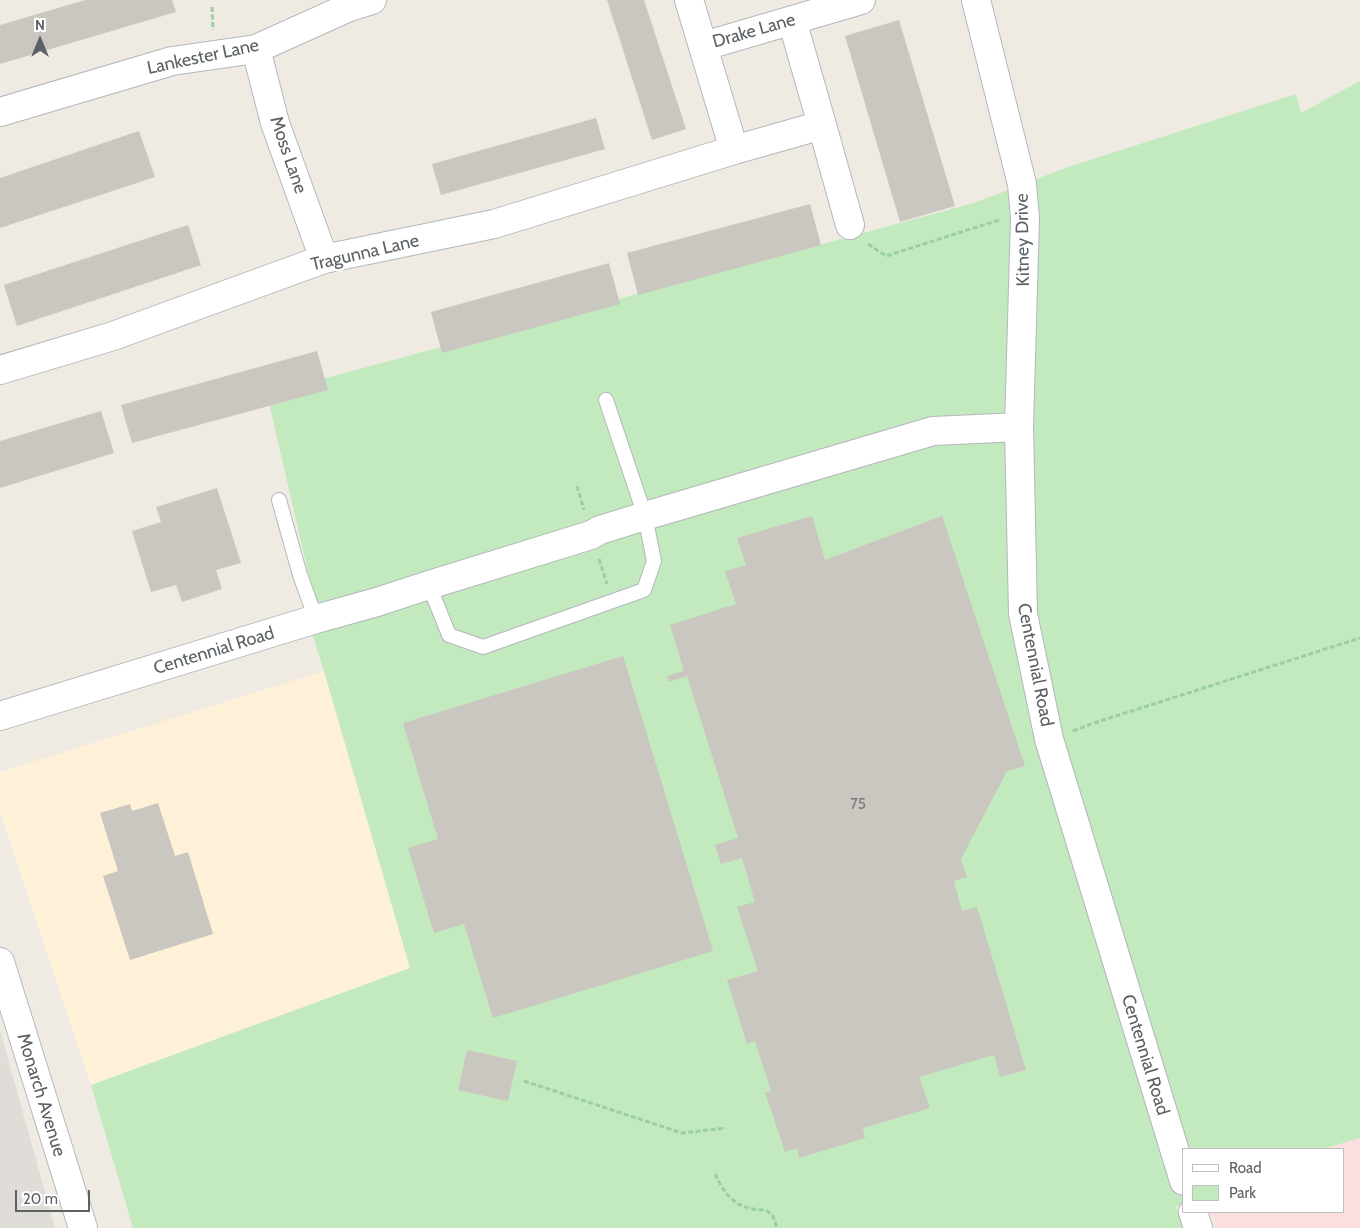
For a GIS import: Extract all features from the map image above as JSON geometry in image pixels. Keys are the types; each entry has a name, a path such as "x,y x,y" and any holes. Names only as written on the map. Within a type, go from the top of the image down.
{"street":[{"name":"Lankester Lane","path":"0,112 172,61 256,49 347,8 372,0"},
{"path":"689,0 734,150"},
{"name":"Drake Lane","path":"704,46 861,0"},
{"name":"Kitney Drive","path":"976,0 1022,184 1026,218 1020,427"},
{"path":"792,20 850,225"},
{"name":"Moss Lane","path":"256,49 275,123 324,259"},
{"name":"Tragunna Lane","path":"0,370 113,336 324,259 494,224 822,125"},
{"name":"Centennial Road","path":"0,716 377,602 428,584 591,535 600,530 645,516 933,431 1020,427 1023,614 1049,739 1182,1174"},
{"name":"Monarch Avenue","path":"0,962 82,1228"},
{"path":"1193,1213 1198,1228"}],"lane":[{"path":"428,584 449,635 483,647 644,590 654,561 645,516 606,400"},
{"path":"279,500 300,575 316,619"}],"path":[{"path":"850,225 864,231 868,245 886,256 992,223 1024,207"},
{"path":"1068,733 1360,638"},
{"path":"524,1081 682,1133 726,1128"},
{"path":"715,1174 725,1194 738,1204 751,1210 766,1210 773,1216 777,1228"}],"shaded area":[{"path":"324,671 410,968 91,1085 0,811 0,772"},
{"path":"0,1030 55,1228 0,1228"},
{"path":"1360,1138 1360,1228 1216,1228 1211,1213 1345,1213 1345,1148 1326,1148"}],"green space":[{"path":"1360,81 1360,1138 1326,1148 1182,1148 1182,1205 1176,1206 1185,1228 133,1228 91,1085 410,968 324,671 301,599 313,594 267,394 974,203 1065,168 1296,94 1301,113"}],"building":[{"path":"85,0 172,0 176,12 0,64 0,25"},
{"path":"607,0 644,0 686,129 652,140"},
{"path":"899,20 955,206 900,222 845,36"},
{"path":"596,118 605,149 441,195 432,164"},
{"path":"139,131 155,177 0,228 0,178"},
{"path":"810,204 821,245 638,295 627,253"},
{"path":"188,225 201,265 17,326 4,285"},
{"path":"609,263 620,304 442,353 431,312"},
{"path":"317,351 328,390 132,443 121,405"},
{"path":"101,411 114,453 0,488 0,441"},
{"path":"217,488 241,563 216,570 222,589 182,602 176,585 151,592 132,531 161,522 156,507"},
{"path":"812,516 825,560 942,516 1025,766 1007,771 961,859 967,877 954,881 962,911 977,907 1026,1070 1000,1077 994,1055 919,1077 930,1108 863,1128 865,1138 799,1158 797,1148 785,1152 765,1092 771,1091 755,1041 747,1044 727,980 758,971 737,907 755,902 742,858 721,864 715,845 738,838 687,676 669,682 667,676 684,671 670,625 736,604 725,571 746,565 737,538"},
{"path":"623,656 713,951 493,1018 464,924 434,933 408,848 438,839 403,723"},
{"path":"158,803 175,856 188,852 213,934 130,960 103,876 118,871 100,813 130,804 132,811"},
{"path":"467,1050 517,1061 508,1101 458,1090"}]}
